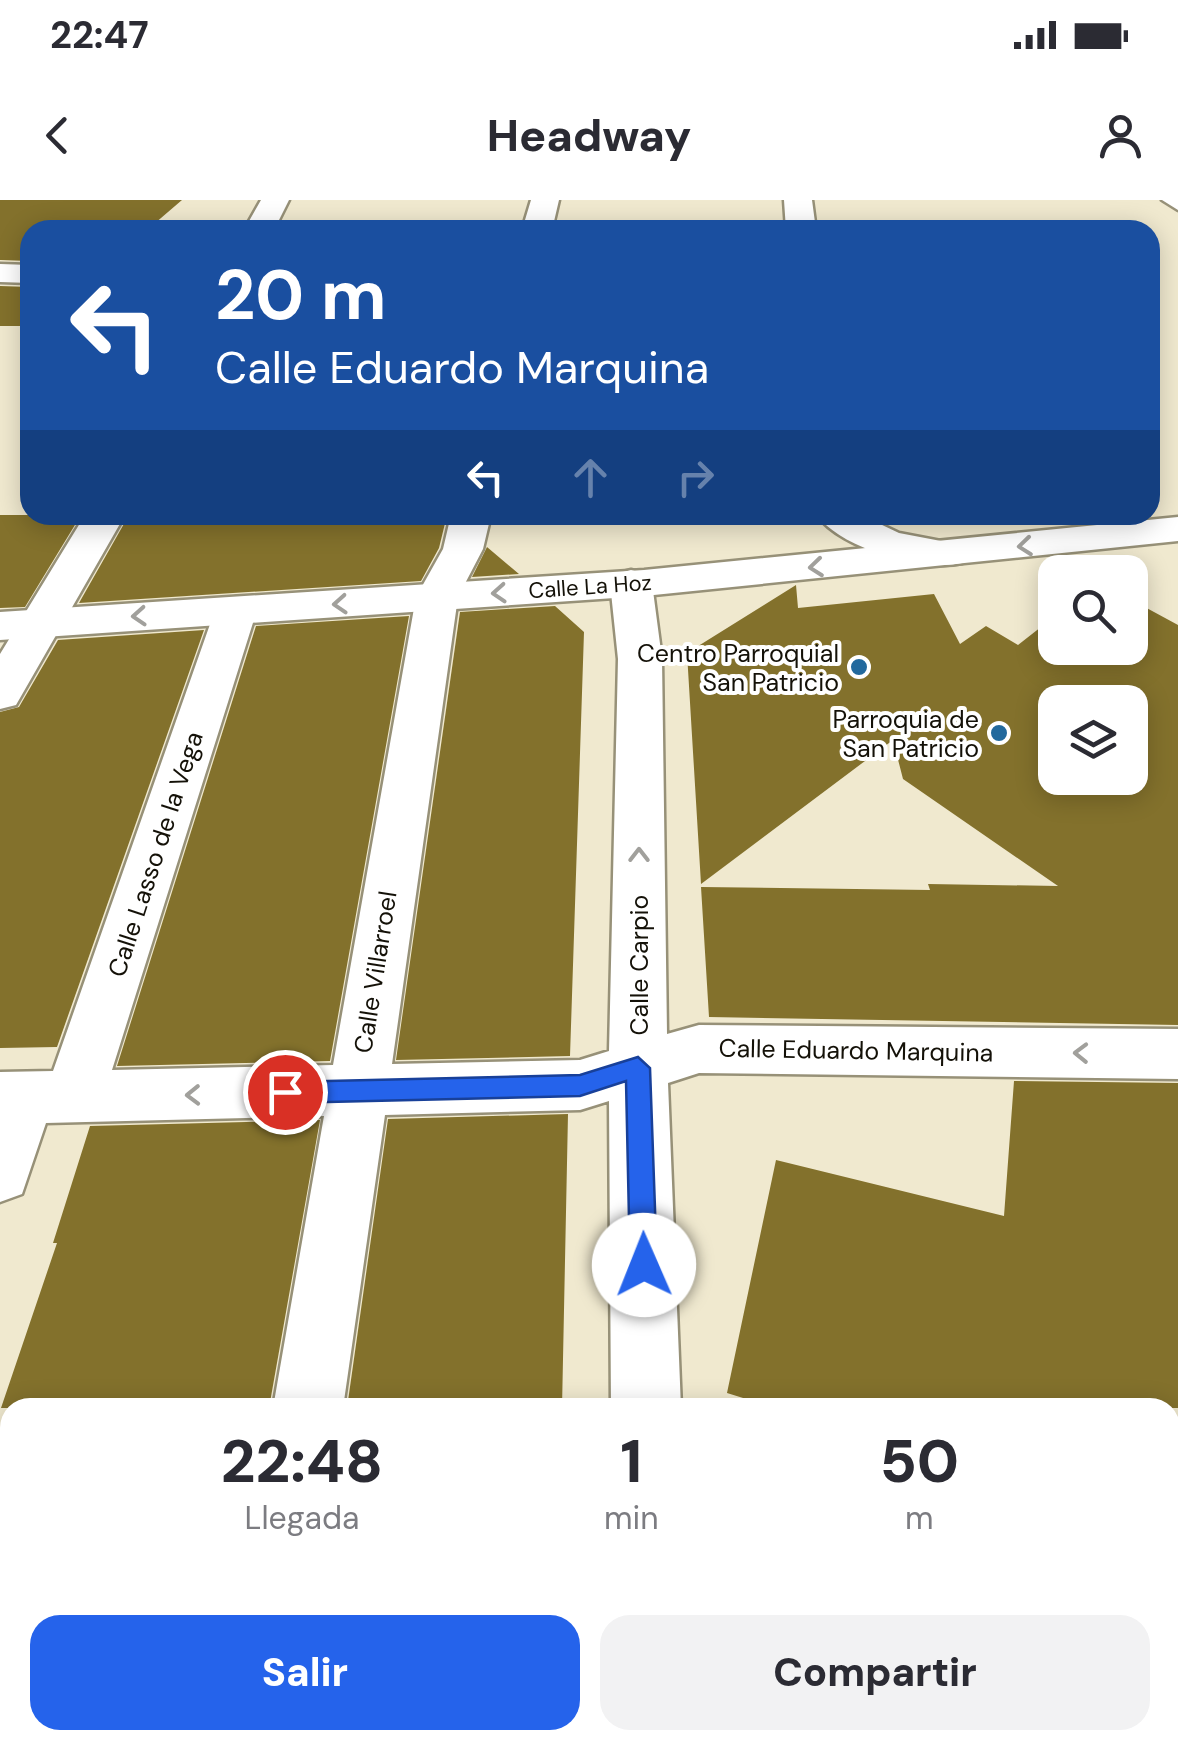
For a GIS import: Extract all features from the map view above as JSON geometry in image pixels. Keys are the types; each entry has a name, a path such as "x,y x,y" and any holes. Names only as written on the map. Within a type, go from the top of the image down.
{"street":[{"path":"0,694 21,624 72,580 101,525"},
{"name":"Calle Villarroel","path":"310,1398 437,597 463,550 468,525"},
{"path":"848,525 876,541 948,554"},
{"path":"1102,538 1137,525"},
{"name":"Calle La Hoz","path":"21,624 631,583 1178,529"},
{"name":"Calle Carpio","path":"631,583 640,659 638,1068 646,1398"},
{"name":"Calle Lasso de la Vega","path":"0,1174 236,610"},
{"name":"Calle Eduardo Marquina","path":"33,1098 580,1086 699,1049 1178,1054"}],"building":[{"path":"0,200 182,200 159,220 20,220 20,261 0,260"},
{"path":"0,286 20,287 20,326 0,326"},
{"path":"0,515 20,515 20,525 75,525 25,607 0,608"},
{"path":"123,525 445,525 439,548 421,581 79,603"},
{"path":"487,547 519,574 472,577"},
{"path":"796,585 798,608 934,594 960,644 986,626 1018,645 1038,629 1038,665 1148,665 1148,609 1178,625 1178,1025 709,1017 701,887 930,890 928,884 1058,886 903,779 893,740 701,884 687,653"},
{"path":"555,606 584,632 570,1056 396,1060 460,612"},
{"path":"409,616 330,1061 117,1066 256,626"},
{"path":"204,630 57,1047 0,1048 0,712 19,707 58,640"},
{"path":"1014,1081 1178,1083 1178,1398 743,1398 727,1393 776,1160 1004,1216"},
{"path":"568,1114 562,1398 348,1398 388,1119"},
{"path":"320,1120 271,1398 4,1398 57,1243 53,1243 90,1126"}],"place":[{"name":"Centro Parroquial San Patricio","path":"859,667"},
{"name":"Parroquia de San Patricio","path":"999,733"}],"route":[{"path":"285,1092 580,1086 638,1068 644,1265"}]}
